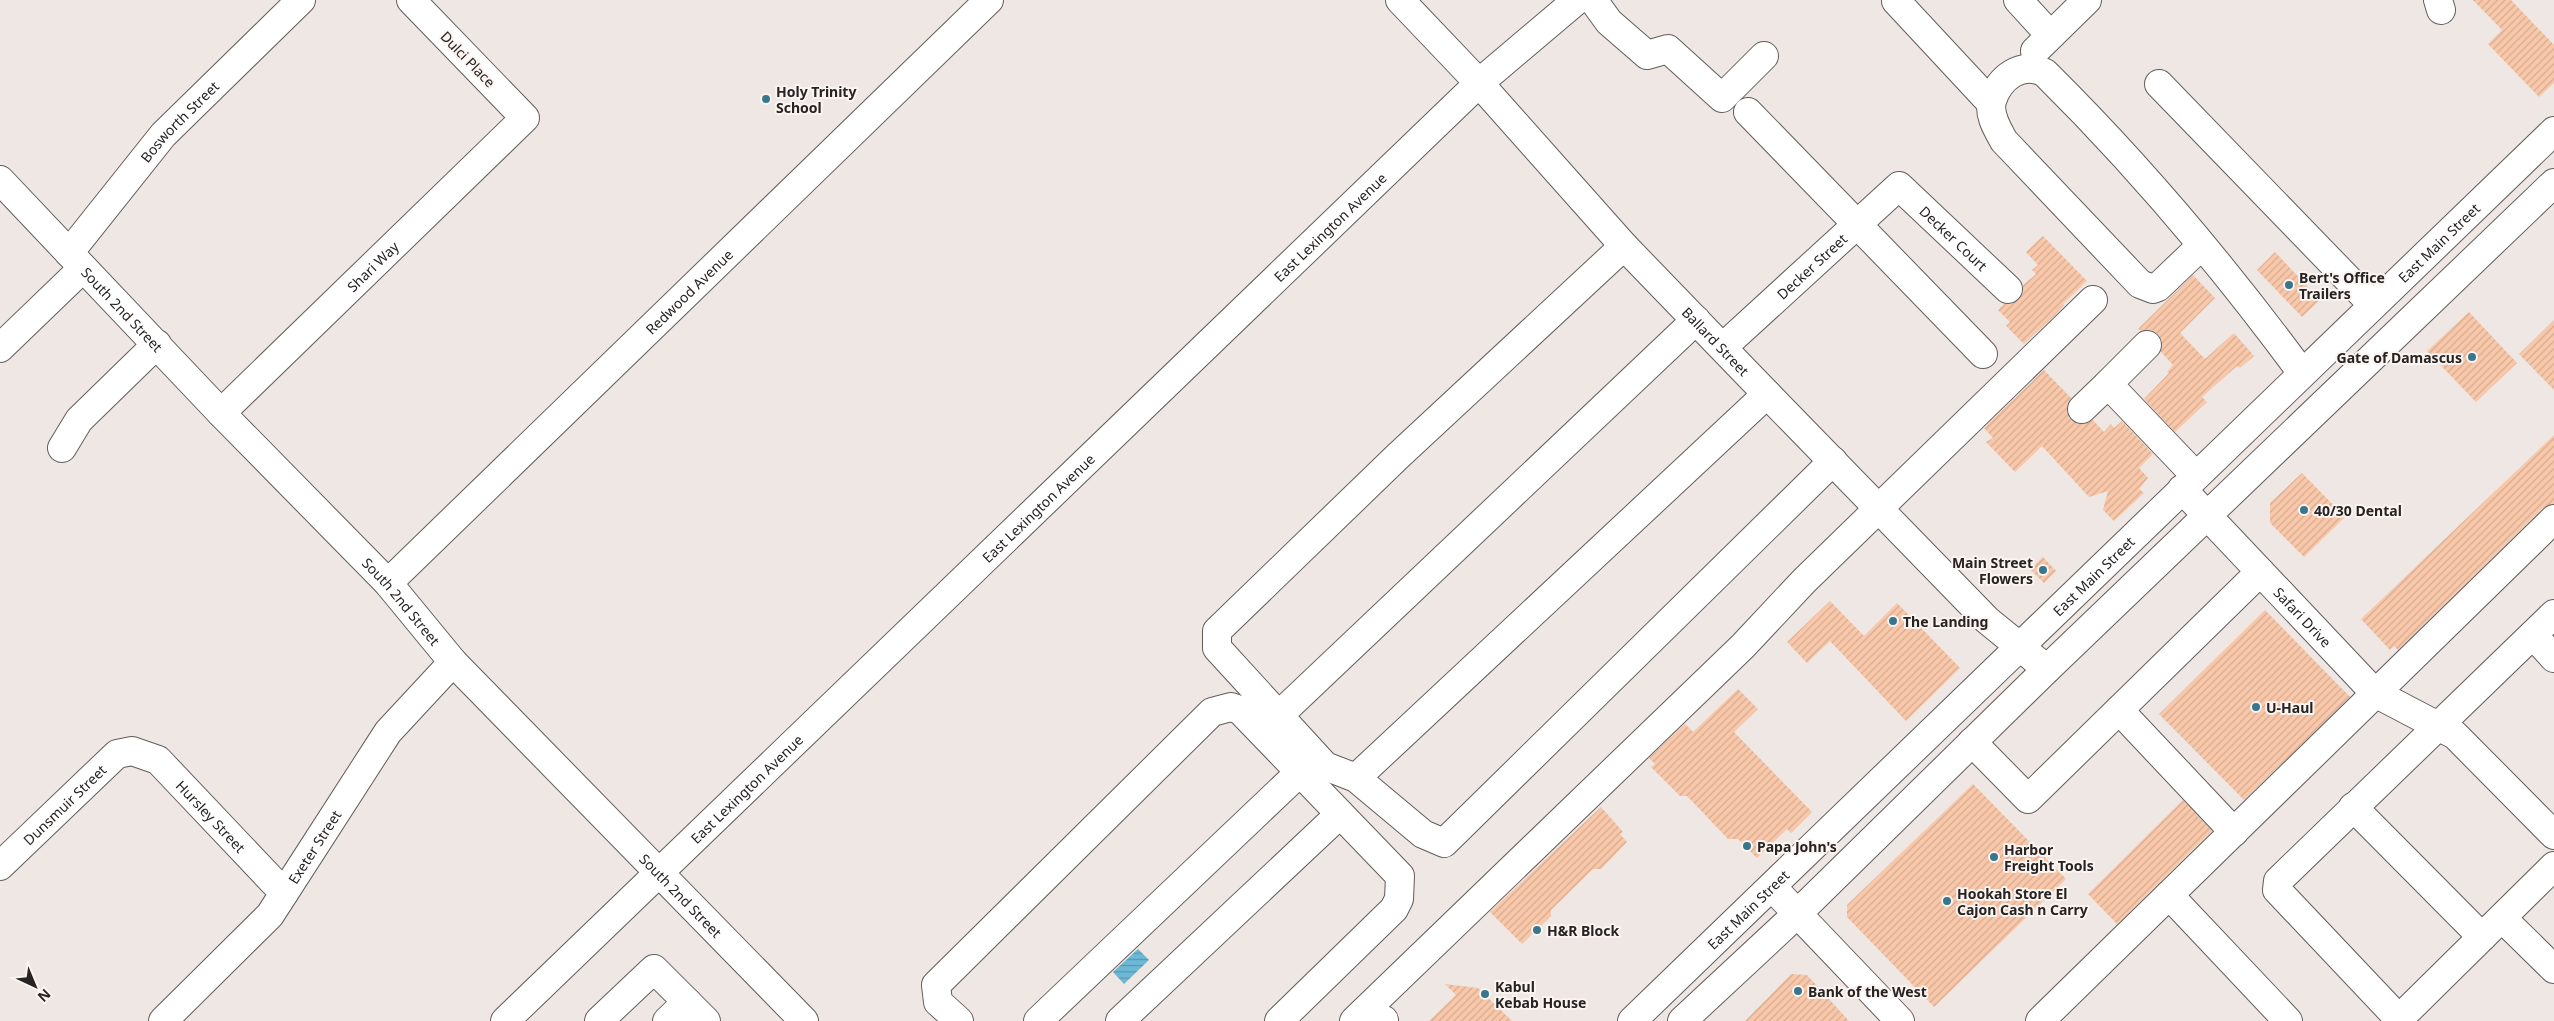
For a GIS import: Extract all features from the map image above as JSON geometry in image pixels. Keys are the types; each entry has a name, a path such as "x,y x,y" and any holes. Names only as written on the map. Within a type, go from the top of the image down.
{"street":[{"name":"Bosworth Street","path":"0,348 76,260 163,135 301,0"},
{"name":"Dulci Place","path":"411,0 525,118"},
{"name":"Redwood Avenue","path":"388,583 989,0"},
{"name":"Ballard Street","path":"1400,0 1478,83 1624,246 1767,394 1987,620 2047,669"},
{"name":"East Lexington Avenue","path":"505,1021 1478,83 1577,0"},
{"path":"1593,0 1609,22 1646,55 1668,49 1722,98 1764,56"},
{"path":"2018,0 2042,43 2087,0"},
{"path":"1896,1 1991,102 1994,124 2004,141 2140,284 2153,289 2158,287 2202,245"},
{"path":"1991,102 2000,85 2014,72 2024,67 2035,68 2045,73 2097,125 2202,245 2302,373"},
{"path":"2159,84 2373,305"},
{"path":"1748,112 1983,354"},
{"name":"Shari Way","path":"221,413 525,118"},
{"name":"East Main Street","path":"1632,1021 2020,647 2188,482 2554,131"},
{"name":"South 2nd Street","path":"0,180 221,413 388,583 453,662 657,873 804,1021"},
{"path":"1682,1021 1798,913 2047,669 2554,184"},
{"name":"Decker Street","path":"1723,347 1900,186"},
{"name":"Decker Court","path":"1900,186 2008,289"},
{"path":"1624,246 1398,456 1217,631 1217,648 1325,766 1356,778 1423,834 1444,843 1833,460"},
{"path":"1354,1021 1743,646 1804,581 2093,300"},
{"path":"1278,716 1696,320"},
{"path":"62,448 80,420 157,344"},
{"path":"2082,409 2147,345"},
{"name":"Safari Drive","path":"2108,384 2188,482 2208,517 2376,693 2455,735 2554,835"},
{"path":"1356,778 1767,394"},
{"path":"2040,1021 2554,519"},
{"path":"1972,742 2028,799 2260,572"},
{"path":"2554,614 2278,881 2278,890 2400,1020 2554,866"},
{"path":"2532,635 2554,658"},
{"name":"Exeter Street","path":"163,1021 270,916 388,732 453,662"},
{"path":"959,1021 938,1002 936,985 1212,712 1231,707 1240,710 1400,876 1399,899 1394,909 1279,1021"},
{"path":"2119,710 2234,832"},
{"name":"Hursley Street","path":"132,751 158,760 284,893"},
{"name":"Dunsmuir Street","path":"0,866 117,754 132,751"},
{"path":"1038,1021 1300,772"},
{"path":"2353,807 2482,937"},
{"path":"1120,1021 1340,814"},
{"path":"1772,887 1900,1021"},
{"path":"2169,895 2288,1021"},
{"path":"2502,918 2554,969"},
{"path":"599,1021 654,969 706,1021"},
{"path":"667,1021 687,1002"}],"water":[{"path":"1138,949 1149,960 1124,984 1113,972"}],"building":[{"path":"2473,0 2511,0 2554,45 2554,83 2539,97 2488,44 2502,30"},
{"path":"2043,236 2087,281 2024,344 2006,326 2010,322 1998,310 2004,304 2012,304 2019,300 2023,293 2023,285 2036,274 2032,270 2038,265 2026,252"},
{"name":"Bert's Office Trailers","path":"2275,252 2320,300 2302,317 2257,270"},
{"path":"2193,275 2215,298 2180,333 2205,359 2234,333 2254,356 2240,368 2237,366 2202,397 2207,402 2175,432 2144,399 2169,373 2167,372 2173,365 2161,352 2162,341 2158,334 2152,330 2141,331 2138,329"},
{"name":"Gate of Damascus","path":"2469,312 2517,363 2476,402 2427,351"},
{"path":"2554,320 2554,390 2519,354"},
{"path":"2044,370 2071,398 2067,404 2067,412 2071,420 2078,424 2085,424 2093,420 2104,432 2111,424 2114,428 2122,421 2153,454 2139,468 2148,478 2139,489 2144,493 2114,521 2103,510 2108,491 2089,497 2042,446 2015,472 1986,442 1993,438 1984,428"},
{"path":"2554,435 2554,504 2543,508 2398,650 2394,646 2390,650 2361,619"},
{"name":"40/30 Dental","path":"2302,473 2345,517 2304,557 2270,523 2270,503"},
{"name":"Main Street Flowers","path":"2043,557 2056,571 2044,583 2030,569"},
{"path":"1830,601 1864,636 1897,603 1960,668 1906,721 1830,641 1807,663 1787,642"},
{"name":"U-Haul","path":"2265,610 2350,697 2244,800 2159,714"},
{"path":"1738,689 1758,709 1734,732 1812,812 1791,833 1787,829 1757,858 1738,839 1728,839 1687,796 1680,796 1651,767 1655,764 1649,758 1685,724 1693,732"},
{"path":"1973,784 2066,879 1934,1007 1847,917 1847,905"},
{"path":"2183,800 2212,831 2117,924 2088,894"},
{"path":"1601,807 1623,832 1620,834 1627,842 1601,869 1593,869 1551,910 1551,916 1522,944 1490,912"},
{"name":"Bank of the West","path":"1791,974 1807,975 1849,1021 1745,1021"},
{"path":"1445,984 1478,988 1512,1021 1429,1021 1456,995"}],"place":[{"name":"Holy Trinity School","path":"766,99"},
{"name":"Bert's Office Trailers","path":"2289,285"},
{"name":"Gate of Damascus","path":"2472,357"},
{"name":"40/30 Dental","path":"2304,510"},
{"name":"Main Street Flowers","path":"2043,570"},
{"name":"The Landing","path":"1893,621"},
{"name":"U-Haul","path":"2256,707"},
{"name":"Papa John's","path":"1747,846"},
{"name":"Harbor Freight Tools","path":"1994,857"},
{"name":"Hookah Store El Cajon Cash n Carry","path":"1947,901"},
{"name":"H&R Block","path":"1537,930"},
{"name":"Bank of the West","path":"1798,991"},
{"name":"Kabul Kebab House","path":"1485,994"}]}
